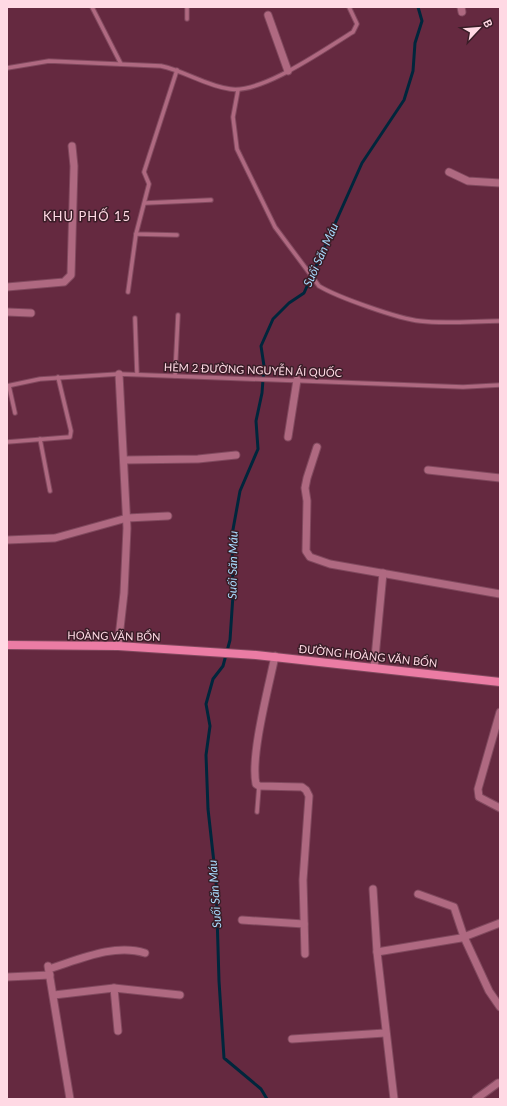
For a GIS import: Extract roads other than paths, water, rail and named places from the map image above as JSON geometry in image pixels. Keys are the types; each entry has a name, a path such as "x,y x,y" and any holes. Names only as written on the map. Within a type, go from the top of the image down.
{"main road":[{"name":"HOÀNG VĂN BỔN","path":"7,645 118,646 233,653"},
{"name":"ĐƯỜNG HOÀNG VĂN BỔN","path":"233,653 275,656 500,682"}],"street":[{"path":"268,15 288,71"},
{"path":"7,287 64,282 71,276 74,166 72,146"},
{"path":"449,172 468,181 500,183"},
{"path":"7,312 31,313"},
{"path":"118,646 124,593 127,518 119,374"},
{"path":"288,437 297,380"},
{"path":"317,447 305,488 306,551 310,557 330,564 500,594"},
{"path":"124,460 198,459 236,455"},
{"path":"428,470 500,478"},
{"path":"7,540 55,538 127,518 168,516"},
{"path":"374,668 383,573"},
{"path":"275,656 257,748 255,778 256,784 260,786 302,787 306,790 309,796 303,880 305,954"},
{"path":"500,712 478,789 479,797 500,808"},
{"path":"373,889 377,952 385,1033 394,1099"},
{"path":"418,894 454,907 464,937 489,992 500,1007"},
{"path":"242,920 304,924"},
{"path":"377,952 464,937 500,923"},
{"path":"7,977 49,970 118,950 132,949 145,954"},
{"path":"49,970 70,1099"},
{"path":"54,995 114,988 180,995"},
{"path":"114,988 118,1031"},
{"path":"292,1039 385,1033"},
{"path":"476,1099 498,1083"}],"lane":[{"path":"92,7 121,64"},
{"path":"187,7 187,19"},
{"path":"7,68 49,61 161,66 178,70 214,84 238,90 252,88 288,71 353,32 357,24 349,7"},
{"path":"128,292 136,234 149,184 144,172 178,70"},
{"path":"238,90 233,117 237,149 275,227 315,281 326,290 368,306 420,321 500,321"},
{"path":"144,204 211,200"},
{"path":"136,234 178,235"},
{"path":"175,376 178,315"},
{"path":"135,318 137,374"},
{"name":"HẺM 2 ĐƯỜNG NGUYỄN ÁI QUỐC","path":"8,386 40,379 58,377 119,374 463,387 500,385"},
{"path":"7,442 67,437 71,434 58,377"},
{"path":"8,386 15,413"},
{"path":"40,440 50,491"},
{"path":"257,812 260,786"}],"waterway":[{"name":"Suối Săn Máu","path":"267,1099 261,1089 224,1058 219,981 216,881 208,809 206,755 210,726 206,704 213,679 223,666 230,640 233,595 232,535 240,491 258,449 256,421 262,393 264,366 261,346 273,319 289,303 304,293 362,163 404,100 413,71 415,43 422,21 418,7"}],"district":[{"name":"KHU PHỐ 15","path":"87,216"}]}
